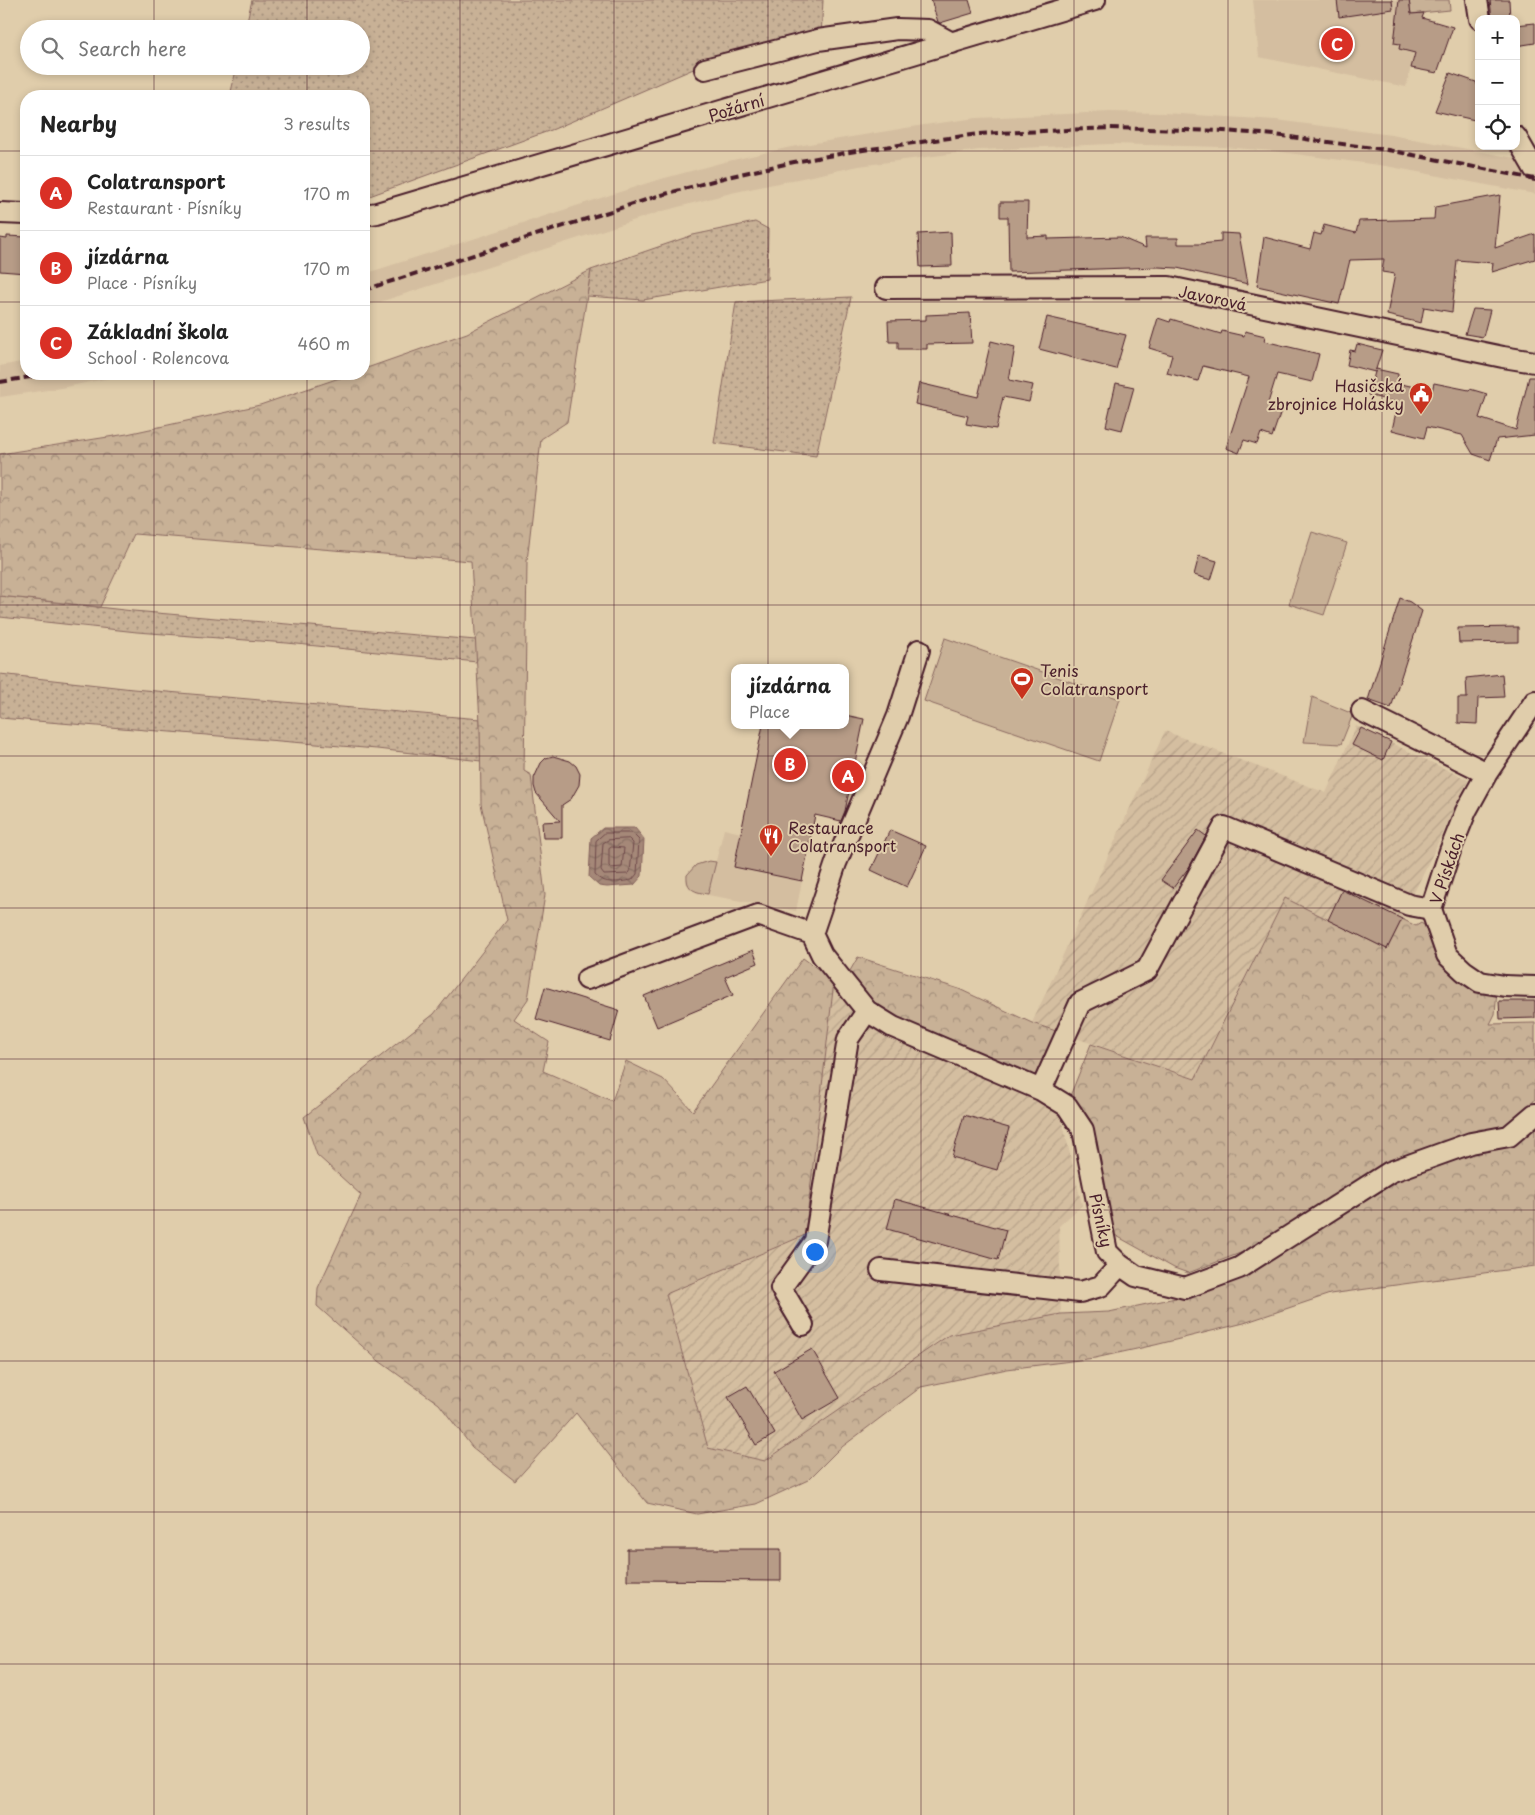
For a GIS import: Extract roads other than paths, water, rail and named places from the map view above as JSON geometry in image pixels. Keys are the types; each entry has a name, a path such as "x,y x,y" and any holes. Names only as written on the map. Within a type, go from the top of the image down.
{"street":[{"name":"Požární","path":"370,214 1095,0"},
{"path":"1477,0 1479,15"},
{"path":"705,69 818,40 897,29 928,30 952,43"},
{"path":"1520,143 1533,162"},
{"path":"0,213 20,214"},
{"name":"Javorová","path":"886,288 1169,287 1503,357 1535,362"},
{"path":"587,979 758,915 804,932 836,863 898,716 919,650"},
{"name":"V Pískách","path":"1535,701 1487,773 1466,811 1430,909 1447,954 1464,971 1480,982 1505,986 1535,987"},
{"path":"1362,711 1487,773"},
{"path":"1041,1090 1080,1002 1148,970 1224,827 1408,905 1430,909"},
{"name":"Písníky","path":"804,932 867,1011 892,1027 1041,1090 1067,1106 1083,1130 1108,1252 1120,1265 1136,1276 1185,1288 1240,1268 1390,1172 1471,1143 1509,1136 1535,1114"},
{"path":"803,1325 781,1288 815,1241 848,1039 867,1011"},
{"path":"881,1270 1080,1292 1101,1286 1120,1265"}],"water":[{"path":"603,828 635,828 644,839 642,876 634,885 599,886 589,877 591,838"}],"railway":[{"path":"370,288 658,196 727,177 856,151 978,134 1110,128 1224,131 1275,135 1388,150 1535,179"},
{"path":"0,382 20,379"}],"place":[{"name":"Základní škola","path":"1337,44"},
{"name":"Hasičská zbrojnice Holásky","path":"1421,415"},
{"name":"Tenis Colatransport","path":"1022,700"},
{"name":"jízdárna","path":"790,764"},
{"name":"Colatransport","path":"848,776"},
{"name":"Restaurace Colatransport","path":"771,857"}]}
